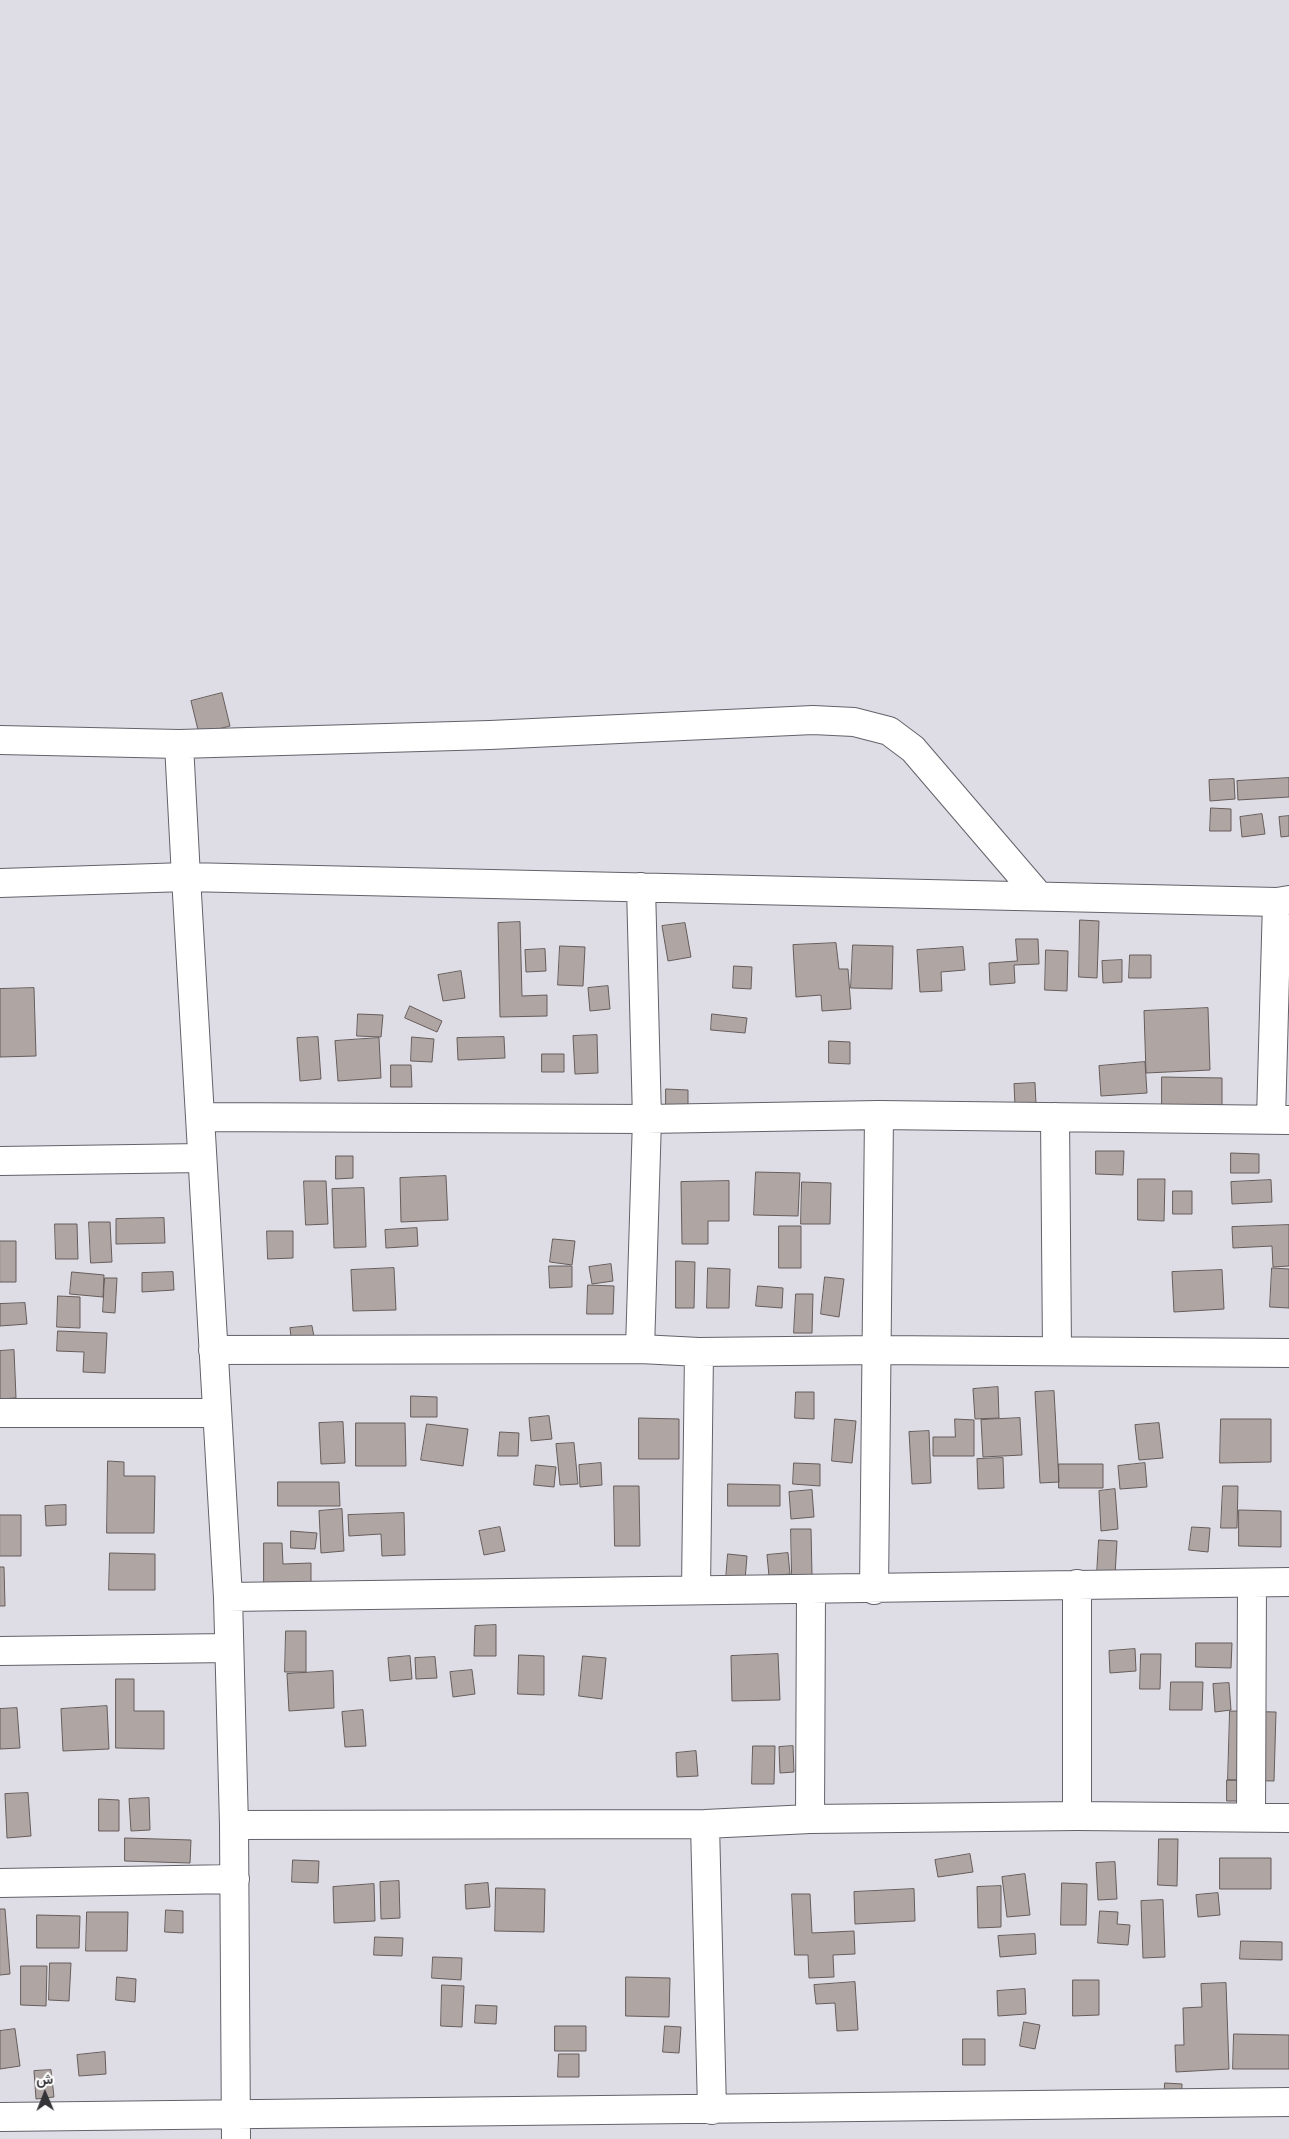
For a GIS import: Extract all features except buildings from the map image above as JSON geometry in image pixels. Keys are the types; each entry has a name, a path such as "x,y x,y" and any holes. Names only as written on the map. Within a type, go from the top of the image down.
{"street":[{"path":"0,740 179,744 490,735 814,720 854,722 888,731 914,750 1039,896"},
{"path":"179,744 201,1158 228,1597 235,1879 236,2126"},
{"path":"0,883 186,877 1283,901 1280,1120 879,1115 647,1118 200,1117"},
{"path":"640,1349 647,1118 642,887"},
{"path":"874,1590 879,1115"},
{"path":"1055,1117 1057,1351"},
{"path":"0,1161 201,1158"},
{"path":"214,1350 640,1349 699,1352 876,1350 1289,1353"},
{"path":"696,1590 699,1352"},
{"path":"0,1413 217,1413"},
{"path":"228,1597 696,1590 811,1591 1077,1584 1289,1582"},
{"path":"1251,1817 1252,1583"},
{"path":"1077,1584 1077,1816"},
{"path":"810,1819 811,1591"},
{"path":"0,1650 229,1648"},
{"path":"234,1825 705,1824 810,1819 1077,1816 1289,1818"},
{"path":"705,1824 712,2110"},
{"path":"0,1883 235,1879"},
{"path":"0,2118 236,2126 712,2110 1289,2102"}]}
